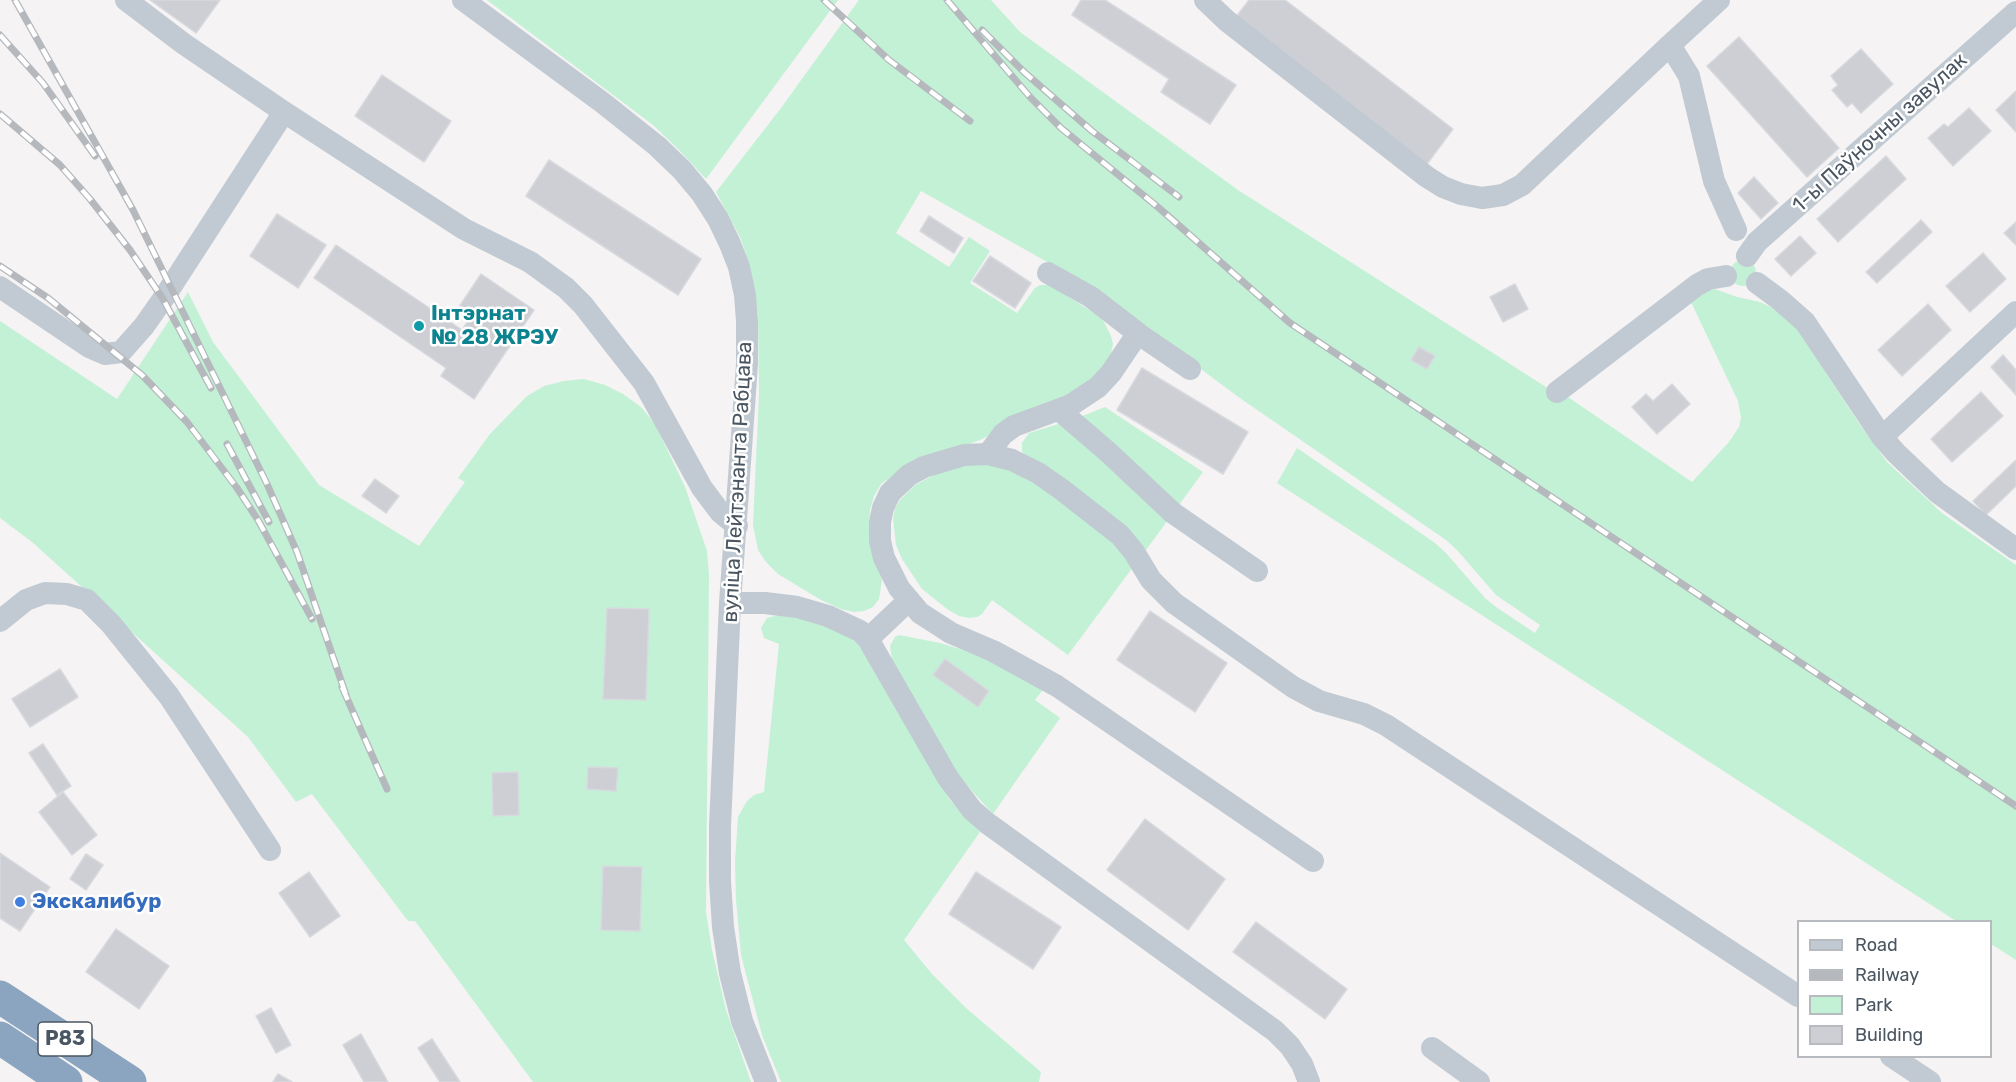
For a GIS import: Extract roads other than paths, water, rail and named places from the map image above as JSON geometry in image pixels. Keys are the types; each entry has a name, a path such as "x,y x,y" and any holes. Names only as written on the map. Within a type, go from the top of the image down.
{"highway":[{"name":"Р83","path":"0,997 130,1082"},
{"name":"Р83","path":"0,1038 66,1082"}],"street":[{"path":"126,0 184,44 464,230 530,262 566,288 583,305 644,383 699,483 720,512 736,526"},
{"name":"вуліца Лейтэнанта Рабцава","path":"463,0 603,103 657,146 682,170 702,194 718,219 739,267 745,295 747,364 730,603 720,826 720,881 723,927 730,974 742,1021 766,1082"},
{"path":"1205,0 1227,21 1427,177 1461,194 1482,198 1503,195 1522,185 1713,4"},
{"name":"1-ы Паўночны завулак","path":"1726,276 1731,260 1747,256 1757,242 2016,12"},
{"path":"1670,45 1689,76 1714,181 1736,230"},
{"path":"0,287 89,348 105,354 122,352 159,305 284,112"},
{"path":"1557,392 1708,279 1726,276 1736,289 1747,289 1757,283 1759,267 1752,258 1747,256"},
{"path":"1048,273 1091,297 1190,369"},
{"path":"1757,283 1788,306 1812,330 1882,437 1921,478 2016,549"},
{"path":"1882,437 2016,312"},
{"path":"988,454 1003,434 1014,426 1059,410 1084,398 1098,387 1111,373 1138,333"},
{"path":"1059,410 1173,513 1257,572"},
{"path":"1312,861 1057,686 935,624 908,601 891,574 880,541 880,522 890,493 909,475 924,466 964,455 988,454 1012,460 1038,473 1103,521 1127,543 1151,580 1166,596 1293,687 1319,701 1364,714 1386,725 1797,995"},
{"path":"0,621 26,600 45,593 67,594 87,600 111,624 169,696 270,850"},
{"path":"868,639 908,601"},
{"path":"730,603 781,605 812,611 849,625 868,639 948,778 972,810 987,824 1275,1031 1290,1046 1302,1064 1309,1082"},
{"path":"1432,1048 1479,1082"},
{"path":"1895,1058 1930,1082"}],"railway":[{"path":"15,0 133,210 267,484 297,552 346,695"},
{"path":"824,0 889,60 970,121"},
{"path":"947,0 1030,97 1061,128 1159,208 1290,323 2016,806"},
{"path":"982,30 1024,72 1092,131 1179,197"},
{"path":"0,35 43,83 95,156"},
{"path":"0,114 60,165 130,250 163,299 211,388"},
{"path":"0,266 48,298 142,375 187,422 258,520 312,619"},
{"path":"227,444 269,522"},
{"path":"342,687 387,789"}],"place":[{"name":"Інтэрнат № 28 ЖРЭУ","path":"419,326"},
{"name":"Экскалибур","path":"20,902"}]}
